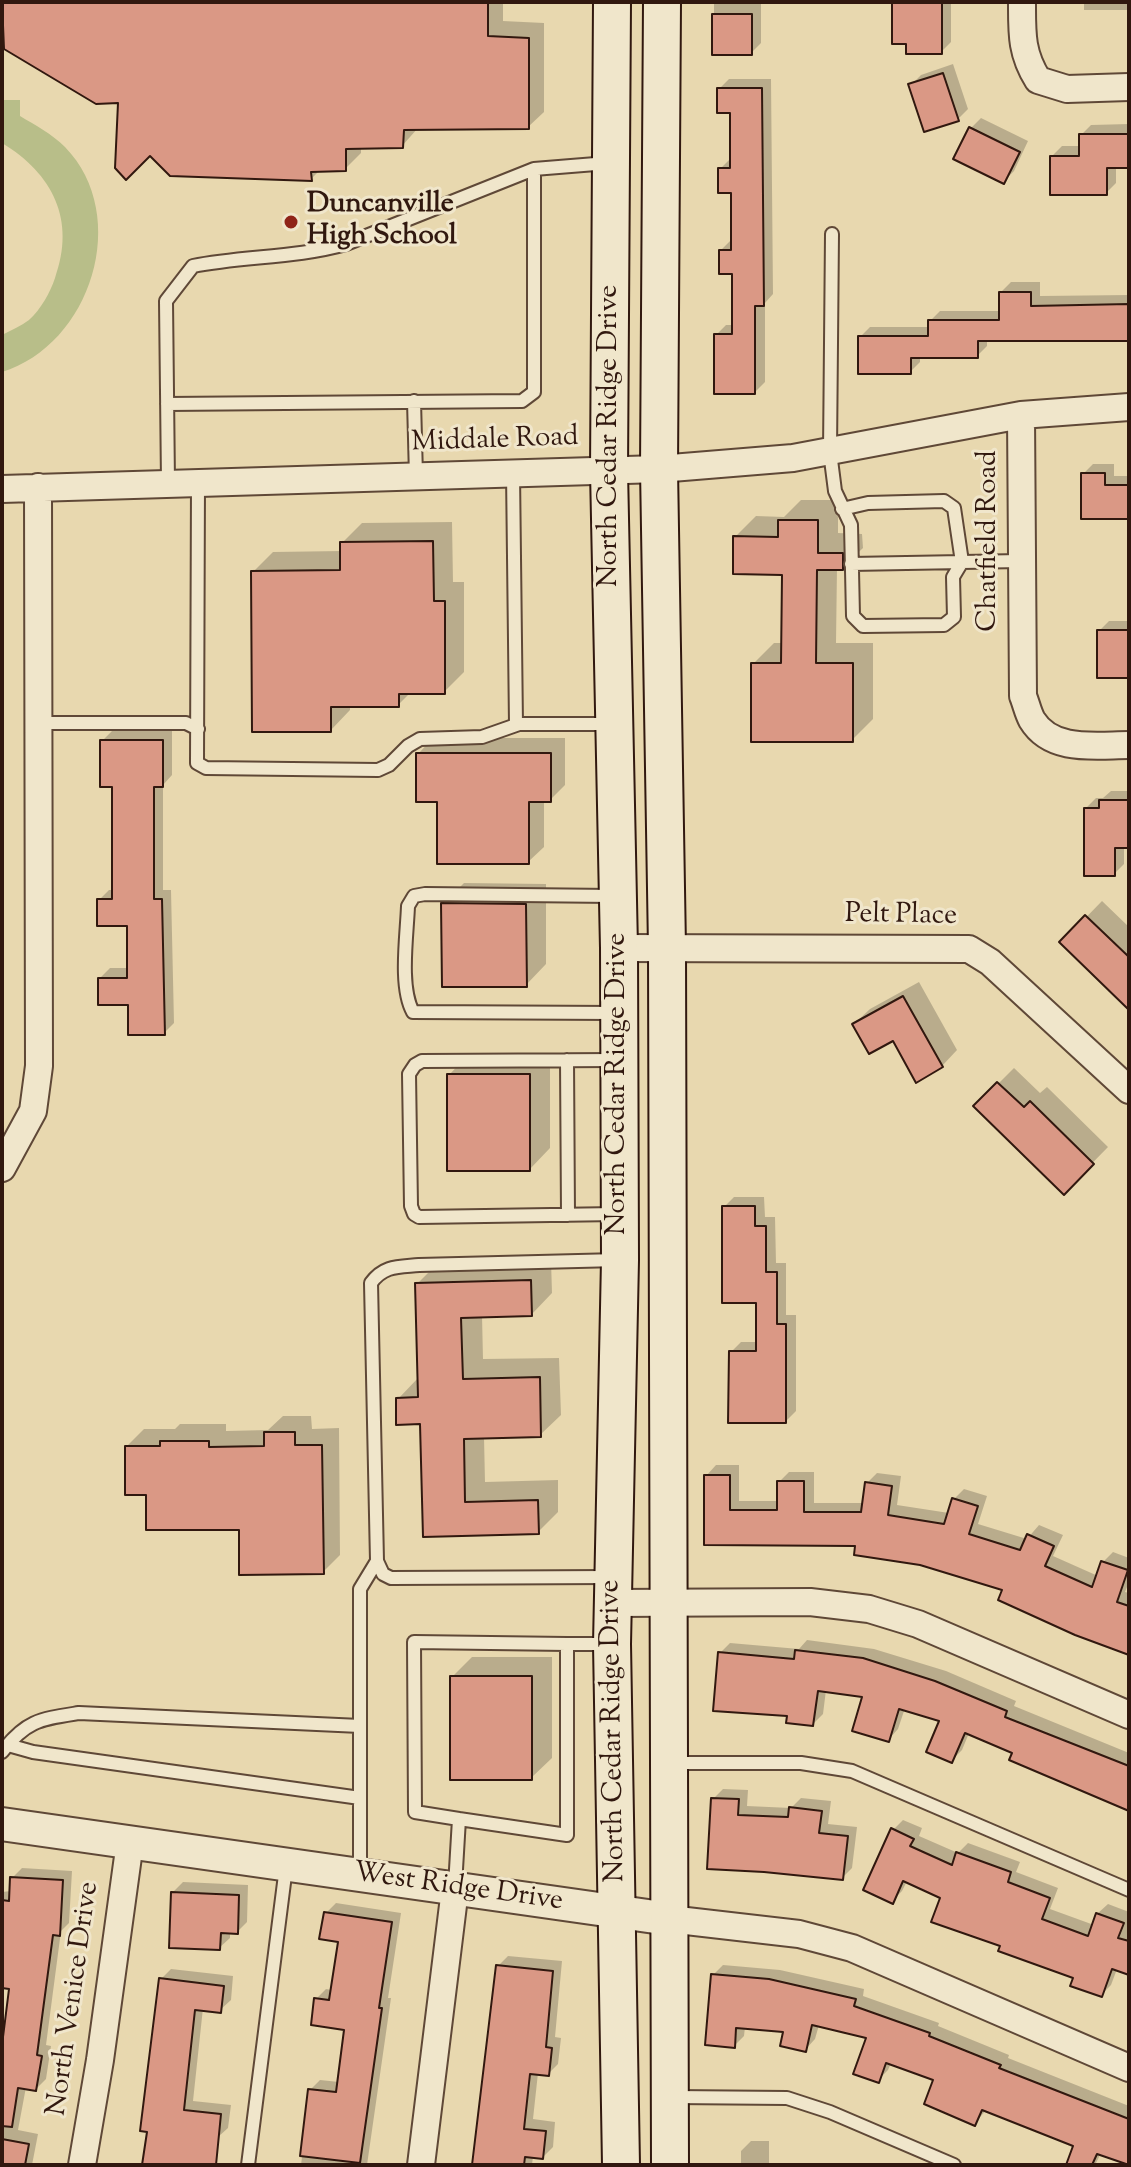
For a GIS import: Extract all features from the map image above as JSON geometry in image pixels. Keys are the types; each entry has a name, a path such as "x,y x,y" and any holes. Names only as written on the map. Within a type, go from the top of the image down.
{"main road":[{"name":"North Cedar Ridge Drive","path":"612,2 609,471 619,948 620,1260 612,1644 621,2165"},
{"name":"North Cedar Ridge Drive","path":"662,2 659,469 667,948 670,2165"}],"street":[{"path":"1022,2 1026,62 1038,80 1067,89 1129,87"},
{"name":"Middale Road","path":"2,489 659,469 793,458 1021,415 1129,407"},
{"name":"Chatfield Road","path":"1021,415 1023,696 1033,722 1052,739 1075,746 1129,745"},
{"path":"2,1168 33,1111 39,1066 38,487"},
{"name":"Pelt Place","path":"619,948 969,949 990,962 1129,1090"},
{"path":"613,1590 667,1602 810,1602 869,1609 918,1624 1129,1715"},
{"name":"West Ridge Drive","path":"2,1824 617,1912 799,1934 852,1948 1129,2068"},
{"name":"North Venice Drive","path":"82,2165 130,1842"},
{"path":"421,2165 455,1889"}],"lane":[{"path":"168,483 166,301 193,266 231,259 318,252 346,244 534,169 611,163"},
{"path":"167,404 522,401 534,392 534,169"},
{"path":"832,234 830,452 835,491 842,509 851,525 853,616 863,626 944,625 954,617 953,577 962,562 954,508 944,501 868,503 842,509"},
{"path":"414,401 416,476"},
{"path":"513,473 516,725"},
{"path":"198,482 197,763 206,768 378,770 389,765 420,739 482,737 516,725 615,724"},
{"path":"851,564 1021,561"},
{"path":"39,723 186,723 198,729"},
{"path":"618,896 414,896 408,906 406,982 407,1002 413,1012 619,1013"},
{"path":"567,1060 568,1215"},
{"path":"619,1060 422,1061 409,1074 411,1206 414,1214 419,1217 619,1214"},
{"path":"613,1590 391,1578 383,1574 377,1561 371,1283 379,1272 419,1265 620,1260"},
{"path":"360,1875 360,1589 377,1561"},
{"path":"567,1644 567,1835 415,1812 414,1642 612,1644"},
{"path":"360,1726 79,1713 43,1719 16,1733 5,1748 360,1798"},
{"path":"668,1763 801,1763 843,1768 1129,1890"},
{"path":"455,1889 459,1819"},
{"path":"248,2165 286,1864"},
{"path":"670,2097 787,2098 830,2112 954,2165"}],"green space":[{"path":"2,100 20,100 20,116 60,142 85,175 96,207 98,241 92,275 79,307 59,335 33,357 2,372 2,335 29,320 45,300 61,257 63,237 56,200 47,184 20,155 2,143"}],"building":[{"path":"2,2 488,2 488,36 529,38 529,129 404,130 403,148 346,149 346,171 311,172 312,181 170,176 150,156 126,180 115,168 118,103 96,104 4,49"},
{"path":"892,2 942,2 942,54 906,54 906,44 892,44"},
{"path":"712,14 752,14 752,55 712,55"},
{"path":"943,73 959,121 924,132 908,84"},
{"path":"717,88 762,88 764,306 755,306 755,394 714,394 714,334 732,334 732,274 719,274 719,250 731,250 731,193 718,193 718,168 730,168 730,113 717,113"},
{"path":"969,127 1020,152 1004,184 953,159"},
{"path":"1079,134 1129,134 1129,168 1107,168 1107,195 1050,195 1050,156 1079,156"},
{"path":"999,292 1031,292 1031,306 1129,304 1129,341 978,341 978,358 911,358 911,374 858,374 858,336 928,336 928,320 999,320"},
{"path":"1081,473 1105,473 1105,485 1129,485 1129,519 1081,519"},
{"path":"778,520 818,520 818,553 843,553 843,570 817,570 816,663 853,663 853,742 751,742 751,663 781,663 782,575 733,574 733,536 778,537"},
{"path":"433,541 434,601 445,601 445,694 399,694 399,707 331,707 331,732 252,732 251,571 340,570 340,542"},
{"path":"1097,630 1128,630 1129,678 1097,678"},
{"path":"100,740 163,740 163,787 154,787 154,899 162,899 165,1035 128,1035 128,1005 98,1005 98,978 127,978 127,926 97,926 97,899 112,899 112,787 100,787"},
{"path":"416,753 551,753 551,802 529,802 529,864 437,864 437,802 416,802"},
{"path":"1099,800 1129,800 1129,848 1115,848 1115,876 1084,876 1084,808 1099,808"},
{"path":"441,903 526,904 527,987 442,987"},
{"path":"1085,915 1129,957 1129,1010 1059,942"},
{"path":"903,996 943,1067 916,1083 893,1041 869,1054 852,1024"},
{"path":"447,1074 530,1074 530,1171 447,1171"},
{"path":"997,1082 1024,1107 1030,1101 1094,1164 1064,1195 973,1106"},
{"path":"722,1206 755,1206 755,1226 766,1226 766,1272 777,1272 777,1324 786,1324 786,1423 728,1423 729,1351 756,1351 756,1303 722,1303"},
{"path":"531,1280 532,1316 461,1318 463,1379 540,1377 541,1437 464,1439 465,1502 538,1500 539,1534 423,1537 420,1424 396,1425 396,1398 418,1397 415,1283"},
{"path":"264,1432 295,1432 295,1445 322,1445 324,1574 239,1575 239,1530 146,1530 146,1495 125,1495 125,1446 160,1446 160,1441 209,1441 209,1447 264,1446"},
{"path":"704,1475 730,1475 730,1510 777,1510 777,1481 804,1481 804,1512 861,1512 865,1482 892,1486 888,1515 944,1524 952,1498 978,1506 969,1534 1020,1550 1027,1534 1054,1546 1045,1566 1092,1587 1101,1561 1128,1570 1117,1602 1129,1606 1129,1655 1075,1635 998,1600 1002,1590 920,1565 854,1555 855,1546 704,1545"},
{"path":"795,1650 863,1658 935,1681 1007,1711 1005,1717 1129,1766 1129,1811 1009,1760 1012,1753 965,1733 952,1763 926,1752 939,1721 899,1709 889,1742 852,1731 862,1697 818,1691 813,1726 786,1723 787,1716 713,1711 718,1652 794,1659"},
{"path":"450,1676 532,1676 532,1780 450,1780"},
{"path":"711,1798 739,1799 738,1815 788,1817 789,1807 822,1811 819,1833 848,1836 843,1880 707,1869"},
{"path":"891,1828 914,1839 910,1846 952,1865 956,1852 1011,1872 1008,1882 1050,1898 1042,1919 1088,1936 1096,1913 1124,1923 1118,1938 1129,1941 1129,1975 1112,1969 1102,1997 1070,1986 1073,1978 998,1951 1000,1946 931,1922 940,1898 903,1881 893,1904 863,1890"},
{"path":"10,1877 63,1880 60,1936 53,1935 37,2055 42,2056 36,2091 18,2088 12,2127 2,2126 2,2045 9,1989 2,1988 2,1900 9,1901"},
{"path":"171,1892 239,1895 238,1934 221,1933 220,1950 169,1948"},
{"path":"324,1912 392,1922 360,2163 300,2156 308,2089 336,2092 344,2030 311,2025 314,1998 329,2000 338,1942 319,1939"},
{"path":"496,1965 553,1971 546,2047 552,2048 549,2076 530,2074 524,2129 546,2131 543,2159 525,2157 524,2165 472,2165"},
{"path":"711,1974 769,1979 856,1999 854,2006 930,2033 929,2036 1001,2065 999,2068 1129,2119 1129,2165 1097,2154 1092,2165 1066,2165 1073,2146 982,2110 975,2126 924,2104 933,2080 886,2063 879,2083 853,2074 866,2038 812,2025 806,2052 780,2046 783,2032 736,2028 735,2048 705,2045"},
{"path":"159,1978 224,1986 221,2013 195,2010 184,2110 221,2114 216,2165 142,2165 147,2132 140,2131"},
{"path":"2,2139 29,2144 25,2165 2,2165"}],"place":[{"name":"Duncanville High School","path":"291,222"}]}
